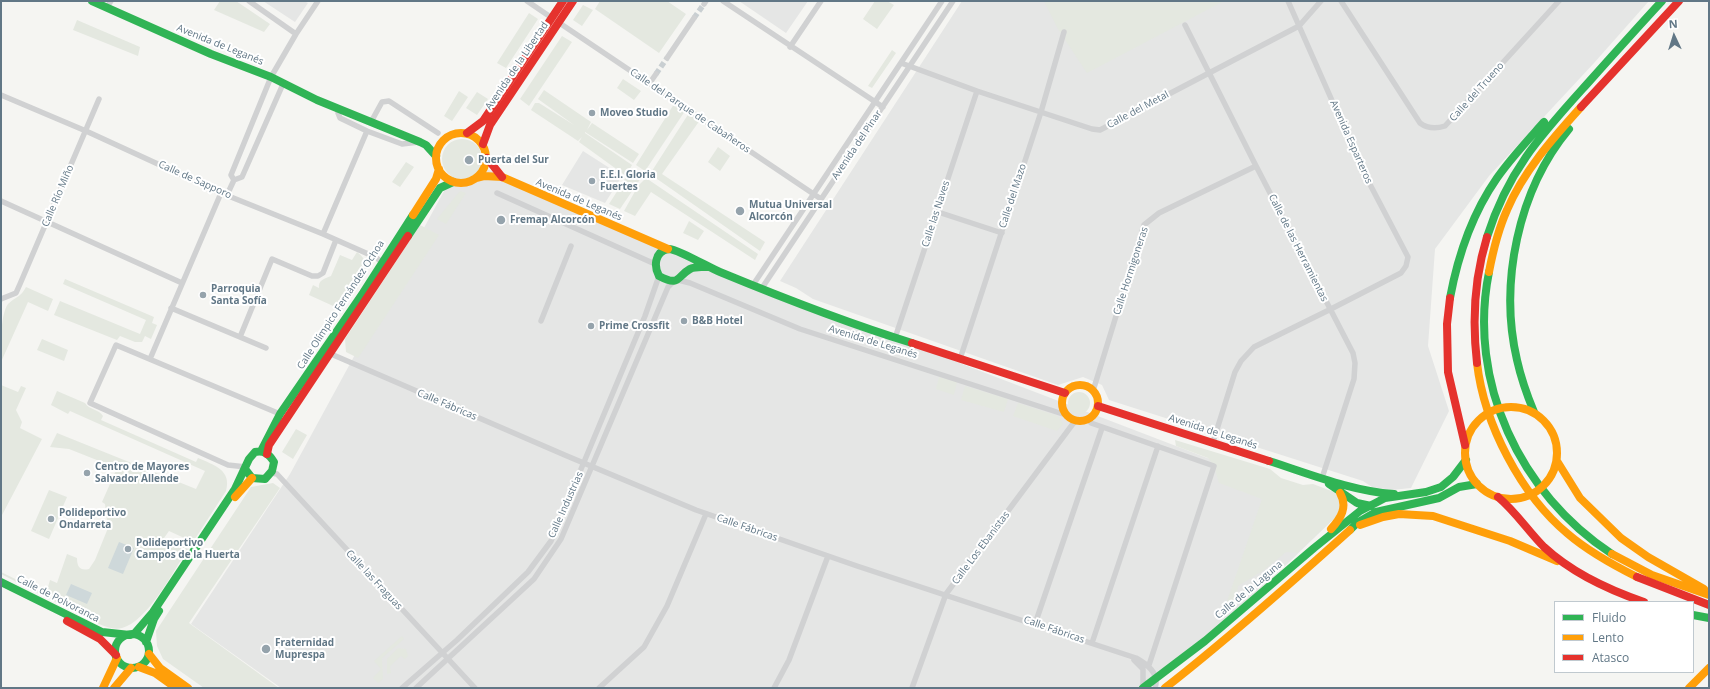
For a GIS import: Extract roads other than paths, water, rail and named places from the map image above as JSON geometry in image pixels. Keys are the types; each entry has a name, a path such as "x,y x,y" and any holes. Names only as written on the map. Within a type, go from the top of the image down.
{"main road":[{"name":"Avenida de Leganés","path":"92,1 109,4 211,54 271,77 339,109 423,144 436,156"},
{"name":"Avenida de la Libertad","path":"483,144 490,125 555,20 563,1"},
{"name":"Avenida de la Libertad","path":"467,132 483,121 555,20 573,1"},
{"path":"1662,1 1598,71 1532,147 1512,176 1488,230 1478,265 1472,306 1474,352 1481,394 1493,428 1506,455 1543,509 1558,526 1601,559 1630,576 1709,605"},
{"path":"1679,1 1561,128 1540,154 1521,182 1508,208 1489,268 1483,306 1485,352 1492,391 1504,426 1516,450 1531,474 1552,502 1584,534 1614,554 1636,566 1688,589 1709,593"},
{"path":"1578,572 1546,549 1517,515 1498,497 1487,492 1478,484 1470,473 1466,460 1466,445 1448,373 1446,341 1448,298 1458,260 1472,220 1490,187 1514,156 1572,92 1598,71"},
{"path":"1534,412 1525,392 1515,357 1510,294 1513,260 1521,222 1531,192 1564,135 1608,78"},
{"path":"467,132 479,139 483,144 487,158 485,166 476,178 468,182 453,182 442,175 436,156 440,143 452,134 467,132"},
{"name":"Avenida de Leganés","path":"423,144 440,143"},
{"name":"Avenida de Leganés","path":"487,158 502,177"},
{"name":"Calle Olímpico Fernández Ochoa","path":"264,452 331,354 436,179 439,169"},
{"name":"Avenida de Leganés","path":"476,178 484,176 502,177 668,249"},
{"name":"Calle Olímpico Fernández Ochoa","path":"264,452 280,414 354,305 440,188 453,182"},
{"path":"649,241 656,260 656,270 659,276 668,281 678,278 690,268 707,267"},
{"path":"656,260 662,252 668,249 676,250 683,254 687,260 687,268 678,278"},
{"name":"Avenida de Leganés","path":"683,254 707,267 895,338 1065,393"},
{"path":"1076,386 1082,386 1094,391 1098,401 1098,406 1094,415 1090,419 1081,422 1075,421 1066,415 1062,406 1065,393 1076,386"},
{"name":"Avenida de Leganés","path":"1098,406 1352,487 1378,493 1411,493 1427,491"},
{"path":"1466,445 1472,429 1483,416 1499,408 1517,407 1534,412 1544,420 1552,431 1557,444 1557,461 1552,475 1542,487 1529,495 1514,498 1498,497"},
{"path":"104,688 117,656 117,645 120,640 132,634 162,599 235,489 245,468 248,457 255,452 264,452 274,462 272,473 261,480 252,478 245,468"},
{"path":"1427,491 1448,482 1458,472 1466,460"},
{"path":"1557,461 1580,498 1621,538 1648,558 1709,593"},
{"path":"146,642 154,619 239,491 252,478"},
{"name":"Avenida de Leganés","path":"1322,478 1357,502 1368,506"},
{"path":"1165,688 1223,642 1357,523 1376,512 1439,498 1468,485 1478,484"},
{"path":"1314,548 1341,518 1344,512 1344,498 1338,489"},
{"name":"Calle de la Laguna","path":"1143,688 1155,677 1205,641 1314,548 1368,506 1384,499 1410,496 1427,491"},
{"path":"1368,506 1420,502"},
{"path":"1338,541 1358,526 1378,518 1406,514 1424,515 1483,532 1543,554 1641,601"},
{"name":"Calle de Polvoranca","path":"1,582 102,632 132,634"},
{"name":"Calle de Polvoranca","path":"1,586 100,639 117,656"},
{"path":"1694,615 1708,618"},
{"path":"132,634 140,636 146,642 149,654 160,668 188,688"},
{"path":"114,688 135,667 146,661 149,654"},
{"path":"117,656 122,664 154,673 176,688"},
{"path":"1689,688 1709,668"}],"street":[{"path":"249,1 296,34"},
{"path":"234,180 231,175 271,77 296,34 318,1"},
{"name":"Calle del Parque de Cabañeros","path":"527,1 821,200"},
{"path":"723,1 790,47 883,107"},
{"path":"790,47 821,1"},
{"name":"Avenida del Pinar","path":"753,285 942,1"},
{"name":"Avenida del Pinar","path":"762,288 953,1"},
{"name":"Avenida Esparteros","path":"1288,1 1364,173 1408,257 1406,266 1401,273 1330,310"},
{"path":"1299,26 1321,1"},
{"name":"Calle del Trueno","path":"1341,1 1420,123 1426,127 1432,128 1445,126 1559,1"},
{"path":"667,58 694,18"},
{"name":"Calle de las Herramientas","path":"1185,25 1353,353 1355,371 1354,379 1322,478"},
{"name":"Calle del Metal","path":"901,63 977,91 1096,130 1100,130 1299,26"},
{"name":"Calle del Mazo","path":"960,360 1041,112 1064,32"},
{"path":"649,84 656,74"},
{"path":"227,195 234,180 242,177 284,84"},
{"name":"Calle las Naves","path":"895,338 977,91"},
{"name":"Calle de Sapporo","path":"1,95 86,131 221,193 323,234 385,264"},
{"name":"Calle Río Miño","path":"1,299 16,293 100,99"},
{"path":"371,122 382,102 389,101 438,133"},
{"name":"Avenida de Leganés","path":"339,109 338,113 340,118 367,131 402,144 423,144"},
{"path":"323,234 367,131"},
{"name":"Calle Hormigoneras","path":"1094,391 1144,225 1160,213 1256,166"},
{"path":"150,359 221,193"},
{"path":"497,193 656,260"},
{"path":"1,201 182,283"},
{"path":"938,212 1002,232"},
{"path":"240,338 272,259 312,276 318,276 323,273 336,240"},
{"path":"541,321 571,246"},
{"name":"Calle Industrias","path":"402,688 443,652 528,572 551,541 645,316 659,276"},
{"name":"Avenida de Leganés","path":"678,278 800,329 1066,415"},
{"name":"Calle Industrias","path":"416,688 534,579 565,532 668,287 678,278"},
{"path":"172,308 266,348"},
{"path":"1212,442 1235,372 1241,361 1254,346 1330,310"},
{"path":"245,468 228,465 90,403 116,345 280,414"},
{"name":"Calle Fábricas","path":"331,354 706,514 1092,643 1149,665"},
{"path":"1090,419 1091,423 1102,428 1214,466 1149,665 1155,677 1155,688"},
{"name":"Calle Los Ebanistas","path":"912,688 946,594 1075,421"},
{"path":"1036,624 1102,428"},
{"path":"1092,643 1158,446"},
{"name":"Calle las Fraguas","path":"272,473 277,474 429,639 449,658 475,688"},
{"path":"599,688 644,647 667,606 706,514"},
{"path":"774,688 789,660 828,556"},
{"path":"1131,657 1143,669 1143,688"}],"tunnel":[{"path":"694,18 704,4"},
{"path":"656,74 667,58"}],"place":[{"name":"Moveo Studio","path":"592,113"},
{"name":"Puerta del Sur","path":"469,160"},
{"name":"E.E.I. Gloria Fuertes","path":"592,181"},
{"name":"Mutua Universal Alcorcón","path":"740,211"},
{"name":"Fremap Alcorcón","path":"501,220"},
{"name":"Parroquia Santa Sofía","path":"203,295"},
{"name":"B&B Hotel","path":"684,321"},
{"name":"Prime Crossfit","path":"591,326"},
{"name":"Centro de Mayores Salvador Allende","path":"87,473"},
{"name":"Polideportivo Ondarreta","path":"51,519"},
{"name":"Polideportivo Campos de la Huerta","path":"128,549"},
{"name":"Fraternidad Muprespa","path":"266,649"}]}
